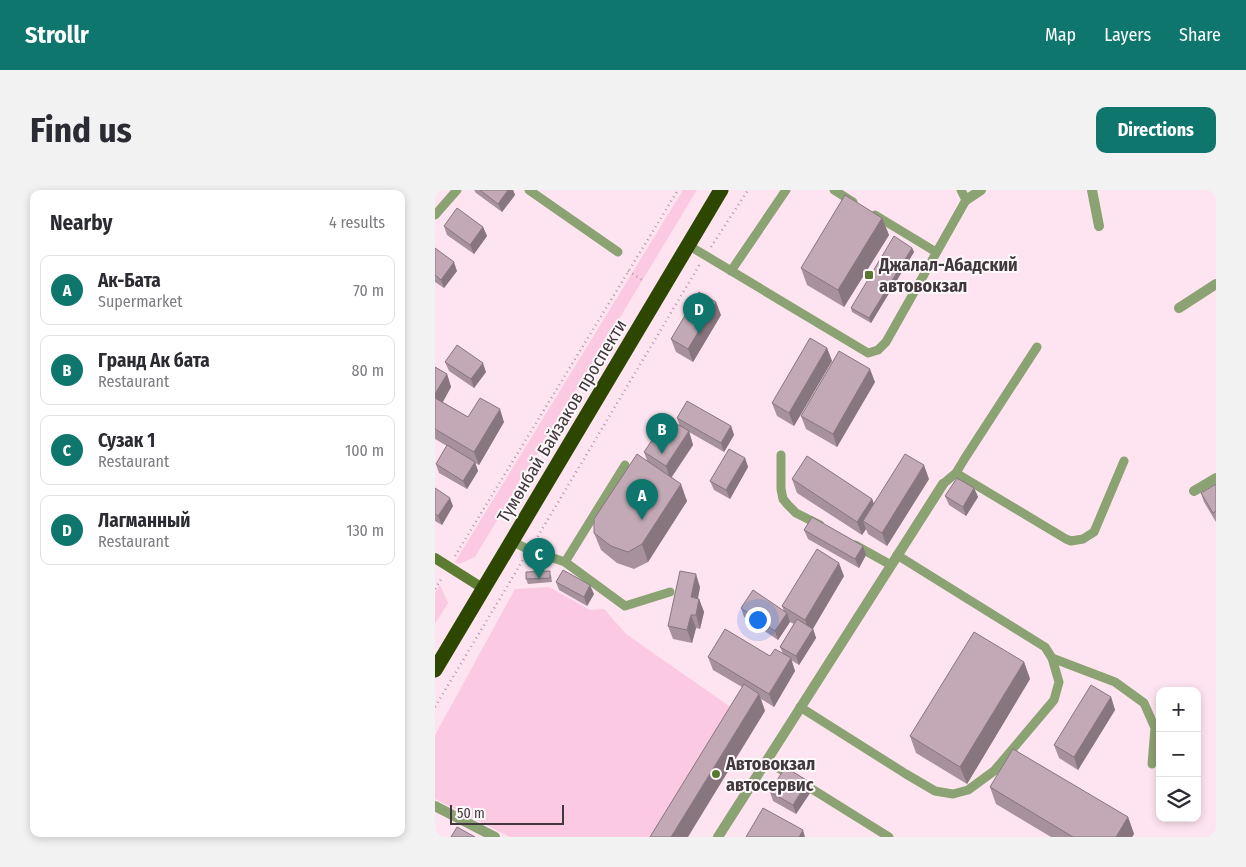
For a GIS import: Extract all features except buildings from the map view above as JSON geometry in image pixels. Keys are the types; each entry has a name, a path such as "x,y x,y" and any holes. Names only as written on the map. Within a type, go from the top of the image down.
{"highway":[{"name":"Түмөнбай Байзаков проспекти","path":"435,670 721,190"}],"street":[{"path":"966,200 981,190"},
{"path":"1092,190 1099,226"},
{"path":"1179,308 1216,284"},
{"path":"1194,491 1216,478"},
{"path":"718,837 943,484"},
{"path":"435,558 484,589"},
{"path":"435,806 495,837"}],"lane":[{"path":"435,215 457,190"},
{"path":"529,190 618,252"},
{"path":"731,271 786,190"},
{"path":"834,190 937,252"},
{"path":"688,245 868,353 878,350 886,342 966,200 961,190"},
{"path":"943,484 956,473 1037,347"},
{"path":"781,455 781,489 783,499 796,513 827,528"},
{"path":"956,473 1071,541 1083,539 1094,532 1124,461"},
{"path":"565,562 625,465"},
{"path":"512,541 529,550 565,562 625,606 669,592"},
{"path":"851,542 891,565"},
{"path":"801,707 935,791 953,794 968,790 1010,760 1054,700 1059,682 1052,658 1045,647 897,555"},
{"path":"1052,658 1115,682 1144,703 1155,728 1152,764"},
{"path":"767,761 889,837"}],"path":[{"path":"435,589 678,190"},
{"path":"435,707 705,256 748,190"},
{"path":"628,271 643,281"}],"shaded area":[{"path":"683,190 697,190 475,557 459,564 455,562"},
{"path":"440,585 448,603 435,624 435,593"},
{"path":"549,587 590,610 604,609 626,634 732,708 651,837 510,837 435,799 435,735 515,589"}],"place":[{"name":"Джалал-Абадский автовокзал","path":"869,275"},
{"name":"Лагманный","path":"699,334"},
{"name":"Гранд Ак бата","path":"662,454"},
{"name":"Ак-Бата","path":"642,520"},
{"name":"Сузак 1","path":"539,579"},
{"name":"Автовокзал автосервис","path":"716,774"}]}
